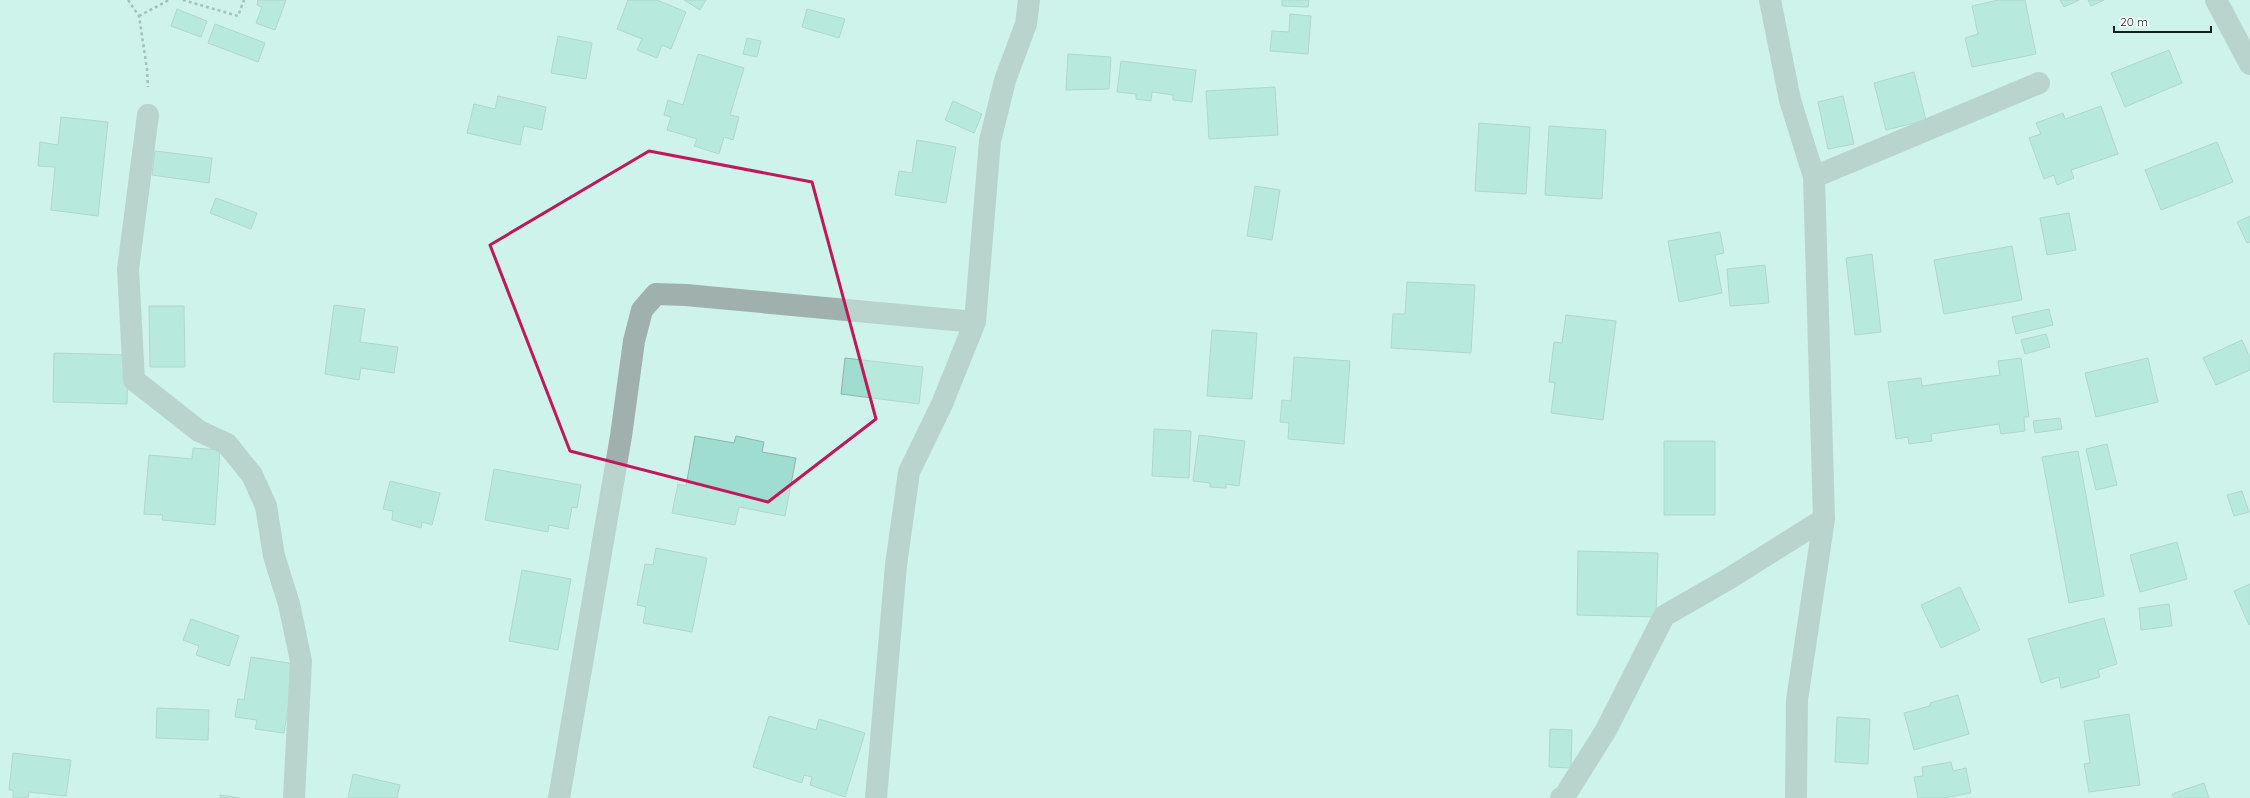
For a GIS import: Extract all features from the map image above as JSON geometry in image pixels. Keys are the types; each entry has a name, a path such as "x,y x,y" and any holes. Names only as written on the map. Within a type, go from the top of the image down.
{"street":[{"path":"876,798 896,565 909,472 942,404 975,322 990,141 1005,80 1026,24 1029,0"},
{"path":"1770,0 1790,100 1814,177 1824,519 1797,700 1796,798"},
{"path":"2216,0 2250,64"},
{"path":"1814,177 2039,83"},
{"path":"148,115 128,270 134,380 199,431 227,444 252,475 266,506 274,556 290,604 301,661 294,798"},
{"path":"559,798 621,436 634,341 642,310 656,294 975,322"},
{"path":"1561,798 1564,797 1606,730 1664,616 1730,578 1824,519"}],"path":[{"path":"128,0 139,16 147,69 148,115"},
{"path":"139,16 169,0"},
{"path":"183,0 238,16 244,0"}],"highlighted area":[{"path":"649,151 812,182 876,419 768,502 570,451 490,245"}],"building":[{"path":"258,0 286,0 275,30 256,23 262,7 257,5"},
{"path":"628,0 657,0 686,12 671,49 662,45 657,58 637,50 642,39 617,29"},
{"path":"684,0 706,0 700,10"},
{"path":"1282,0 1309,0 1308,7 1282,6"},
{"path":"1998,0 2025,0 2036,54 1972,67 1965,38 1978,34 1972,6"},
{"path":"2060,0 2079,0 2064,7"},
{"path":"2088,0 2104,0 2091,6"},
{"path":"177,9 207,21 201,37 171,26"},
{"path":"807,9 845,19 839,38 802,27"},
{"path":"1290,14 1311,16 1308,54 1270,51 1272,31 1289,32"},
{"path":"215,24 265,43 258,62 208,43"},
{"path":"558,36 592,43 586,79 551,73"},
{"path":"747,38 761,41 757,57 743,54"},
{"path":"2169,50 2182,83 2125,107 2111,73"},
{"path":"698,54 744,68 730,115 739,117 733,140 724,137 719,154 694,146 697,139 667,130 671,117 664,115 668,100 683,105"},
{"path":"1068,54 1111,57 1109,89 1066,90"},
{"path":"1121,61 1196,70 1192,102 1173,100 1173,95 1152,92 1151,101 1136,99 1136,94 1117,92"},
{"path":"1914,72 1926,120 1886,130 1874,83"},
{"path":"1275,87 1278,135 1209,139 1206,91"},
{"path":"498,96 546,107 542,130 524,126 520,145 467,133 474,104 495,109"},
{"path":"1843,96 1854,144 1828,149 1818,102"},
{"path":"953,101 982,114 974,133 945,120"},
{"path":"2101,106 2118,154 2071,170 2074,178 2057,185 2054,175 2044,179 2029,138 2041,134 2036,123 2063,113 2065,119"},
{"path":"61,117 108,122 98,216 51,210 55,167 38,166 40,142 58,145"},
{"path":"1479,123 1530,127 1526,194 1475,191"},
{"path":"1549,126 1606,130 1602,199 1545,195"},
{"path":"917,140 956,147 946,203 895,195 899,171 912,173"},
{"path":"2217,142 2233,182 2161,210 2145,170"},
{"path":"155,151 212,158 209,183 152,175"},
{"path":"1255,186 1280,190 1272,240 1247,236"},
{"path":"216,198 257,213 251,229 210,213"},
{"path":"2069,213 2076,250 2047,255 2040,218"},
{"path":"2250,216 2250,242 2247,243 2237,222"},
{"path":"1720,232 1724,253 1715,255 1722,293 1679,302 1668,241"},
{"path":"2012,246 2022,300 1944,314 1934,260"},
{"path":"1872,254 1881,332 1855,335 1846,258"},
{"path":"1765,265 1769,303 1730,306 1727,269"},
{"path":"1407,282 1475,285 1471,353 1391,348 1393,314 1405,314"},
{"path":"334,305 365,309 360,342 398,347 394,373 361,368 359,380 325,374"},
{"path":"149,306 184,306 185,367 150,367"},
{"path":"2049,309 2053,325 2016,334 2012,317"},
{"path":"1566,315 1616,321 1603,420 1551,413 1555,383 1549,382 1554,342 1562,343"},
{"path":"1212,330 1257,333 1252,399 1207,396"},
{"path":"2046,334 2050,347 2025,354 2021,340"},
{"path":"2242,340 2250,358 2250,370 2216,385 2203,358"},
{"path":"54,353 128,355 127,404 53,402"},
{"path":"1294,357 1350,361 1344,444 1288,439 1289,423 1280,422 1282,400 1291,401"},
{"path":"845,358 923,367 919,404 841,394"},
{"path":"2021,358 2029,417 2024,417 2025,431 2001,434 1999,424 1931,434 1932,441 1909,444 1908,437 1896,439 1888,382 1921,378 1922,386 2000,375 1998,361"},
{"path":"2148,358 2158,402 2096,417 2085,373"},
{"path":"2060,418 2062,429 2035,433 2033,421"},
{"path":"1154,429 1191,431 1189,478 1152,476"},
{"path":"1199,435 1245,441 1239,486 1226,484 1226,488 1210,487 1210,483 1193,481"},
{"path":"695,436 734,443 736,436 764,442 762,452 796,458 785,516 739,507 735,525 672,513 678,484 686,486"},
{"path":"1664,441 1715,441 1715,515 1664,515"},
{"path":"2107,444 2117,485 2096,490 2086,449"},
{"path":"193,448 220,450 215,525 162,520 163,515 144,514 149,455 192,459"},
{"path":"2078,451 2104,596 2069,603 2042,457"},
{"path":"494,469 581,485 577,508 572,507 568,529 549,525 548,532 485,520"},
{"path":"390,481 440,493 432,525 422,522 421,528 392,520 393,511 383,509"},
{"path":"2242,491 2249,512 2234,516 2227,495"},
{"path":"2177,542 2187,579 2140,592 2130,555"},
{"path":"656,548 707,558 692,632 643,623 646,607 637,605 645,564 653,565"},
{"path":"1578,551 1658,553 1656,617 1577,615"},
{"path":"522,570 571,579 558,650 509,641"},
{"path":"2250,584 2250,624 2249,625 2234,591"},
{"path":"1960,587 1980,630 1941,648 1921,605"},
{"path":"2169,604 2172,626 2141,630 2139,608"},
{"path":"2104,618 2117,664 2098,670 2100,677 2061,688 2059,677 2041,683 2028,639"},
{"path":"191,619 239,636 229,666 196,655 199,646 183,640"},
{"path":"251,657 295,664 284,733 255,729 257,720 235,717 238,699 244,700"},
{"path":"1958,695 1969,734 1914,750 1904,713 1930,706 1930,703"},
{"path":"157,708 209,710 208,740 156,738"},
{"path":"2129,714 2140,785 2089,792 2084,764 2090,763 2084,721"},
{"path":"769,716 816,730 819,719 865,733 845,797 810,785 812,777 804,775 802,783 753,767"},
{"path":"1837,717 1870,719 1868,764 1835,762"},
{"path":"1550,729 1572,730 1571,768 1549,767"},
{"path":"13,753 71,760 66,796 29,792 28,798 13,798 13,790 9,790"},
{"path":"1951,762 1953,771 1966,768 1971,793 1943,798 1918,798 1914,777 1923,776 1922,767"},
{"path":"353,774 400,785 397,798 348,798"},
{"path":"2204,783 2209,798 2174,798 2172,794"},
{"path":"220,795 240,798 220,798"}]}
